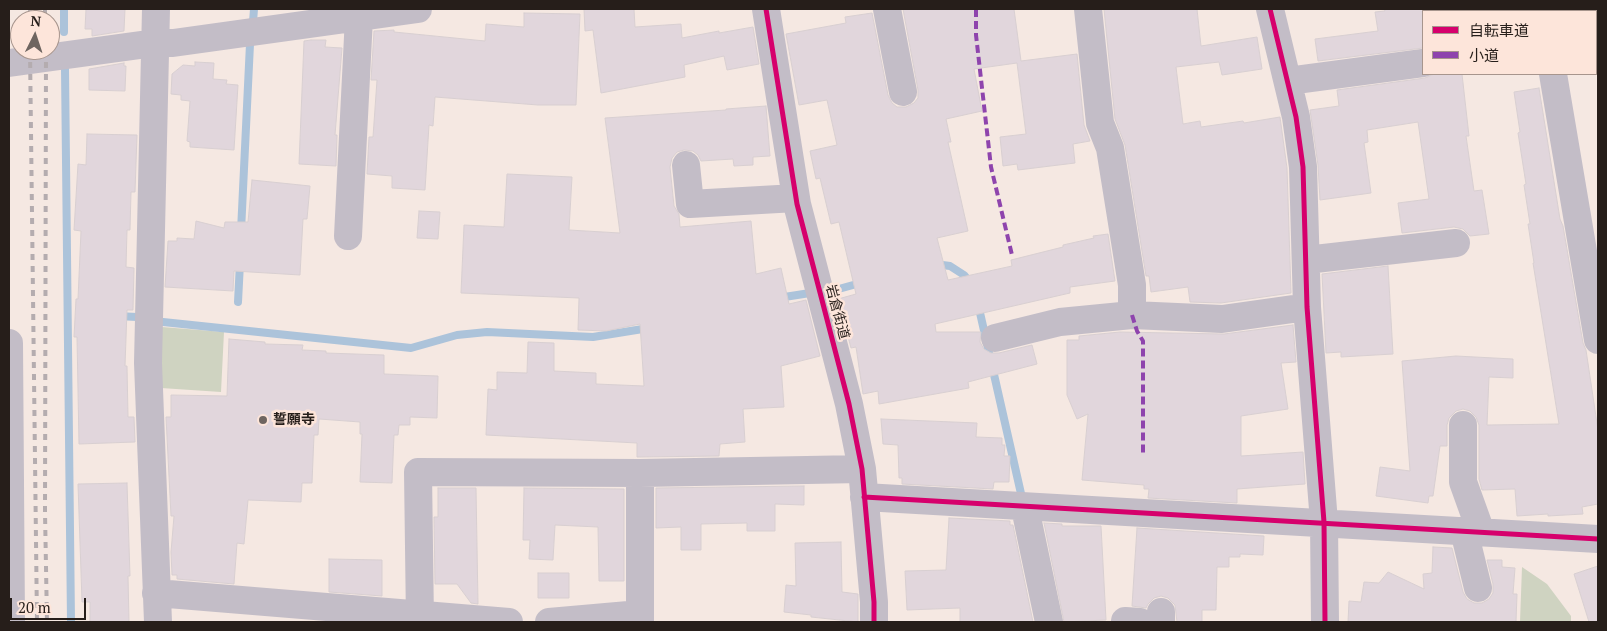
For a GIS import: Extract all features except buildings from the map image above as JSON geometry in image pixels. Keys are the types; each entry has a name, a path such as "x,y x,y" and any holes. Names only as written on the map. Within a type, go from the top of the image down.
{"street":[{"path":"156,9 148,363 158,622"},
{"path":"9,63 155,43 173,43 418,9"},
{"name":"岩倉街道","path":"766,9 796,198 850,404 862,469 874,602 874,622"},
{"path":"887,9 902,92"},
{"path":"1088,9 1100,123 1110,148 1132,285 1132,316"},
{"path":"1270,9 1296,117 1303,168 1307,306 1324,522 1325,622"},
{"path":"348,236 359,17"},
{"path":"1288,81 1422,63"},
{"path":"1553,75 1598,340"},
{"path":"686,164 690,204 796,198"},
{"path":"1306,260 1456,243"},
{"path":"995,338 1060,322 1132,316 1222,319 1307,306"},
{"path":"9,343 11,622"},
{"path":"1462,425 1463,482 1473,531 1478,588"},
{"path":"420,619 418,472 640,473 862,469"},
{"path":"549,622 640,618 640,473"},
{"path":"864,497 1025,508 1324,522 1598,539"},
{"path":"1025,508 1049,622"},
{"path":"156,593 420,619 509,622"}],"green space":[{"path":"162,327 224,332 221,392 161,388"},
{"path":"1522,567 1547,584 1571,616 1571,622 1520,622"}],"waterway":[{"path":"64,9 64,32"},
{"path":"253,22 254,9"},
{"path":"241,231 250,44"},
{"path":"65,69 71,622"},
{"path":"238,302 240,263"},
{"path":"935,264 950,266 964,275 971,284"},
{"path":"835,290 864,282"},
{"path":"778,298 810,293"},
{"path":"978,304 1022,498"},
{"path":"117,316 137,317"},
{"path":"163,322 411,348 457,335 487,332 593,337 649,328"}],"railway":[{"path":"30,60 37,622"},
{"path":"46,60 45,512 47,622"}],"marked path":[{"path":"976,9 976,35 991,167 1012,255"},
{"path":"1132,315 1137,331 1143,341 1143,454"}],"cycle path":[{"path":"766,9 797,204 849,404 862,469 874,602 874,622"},
{"path":"1270,9 1296,117 1303,167 1307,307 1324,522 1325,622"},
{"path":"864,497 1598,539"}],"place":[{"name":"誓願寺","path":"263,420"}]}
